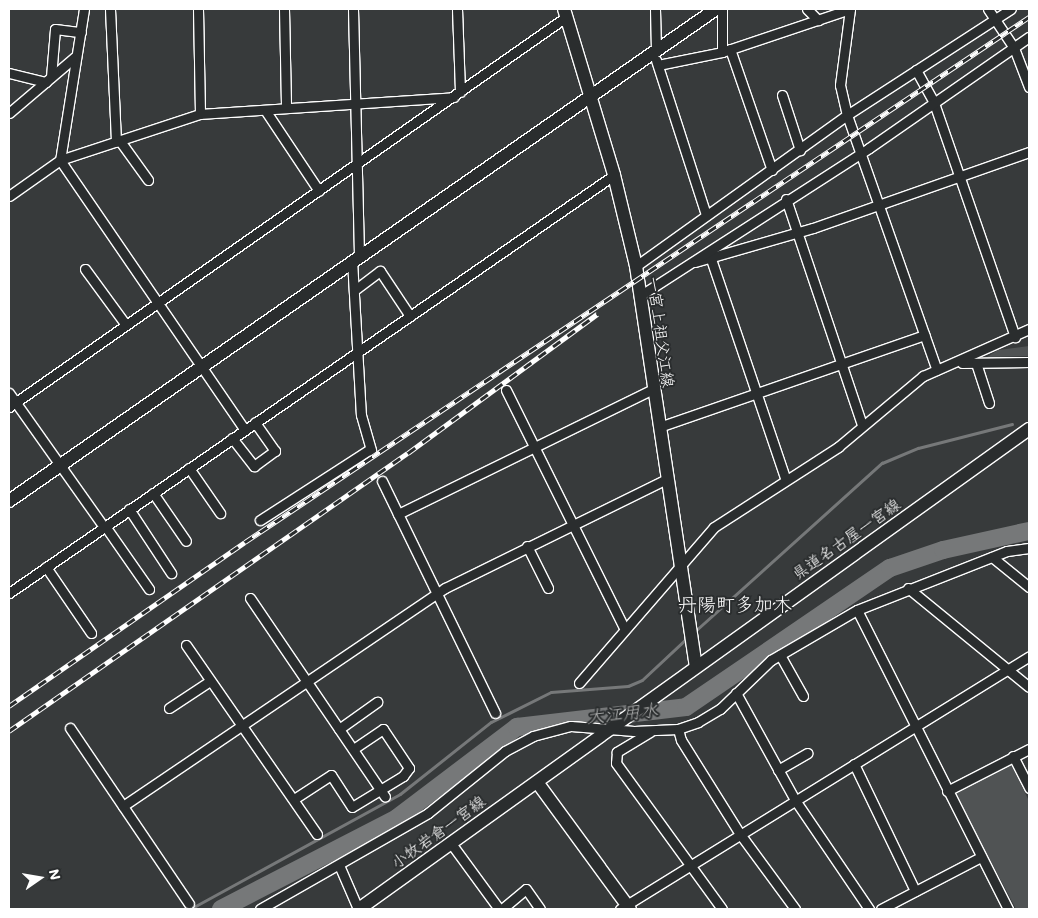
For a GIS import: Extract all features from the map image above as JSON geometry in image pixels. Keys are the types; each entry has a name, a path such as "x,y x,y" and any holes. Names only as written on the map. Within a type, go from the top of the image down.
{"main road":[{"path":"9,501 589,96 656,56 716,9"},
{"name":"一宮上祖父江線","path":"565,13 614,175 636,266 696,666"},
{"name":"県道名古屋一宮線","path":"537,782 696,666 1029,429"},
{"path":"537,782 626,908"},
{"name":"小牧岩倉一宮線","path":"358,909 537,782"}],"street":[{"path":"84,9 60,160 156,303 203,366 244,429"},
{"path":"110,9 118,142 148,180"},
{"path":"198,9 200,114"},
{"path":"284,9 286,108"},
{"path":"260,520 370,450 361,415 358,351 353,9"},
{"path":"456,94 457,9"},
{"path":"655,9 656,56 706,216"},
{"path":"722,9 726,50 772,170"},
{"path":"807,9 818,20"},
{"path":"656,56 726,50 850,9 840,85 847,116 937,370"},
{"path":"988,9 992,21 1021,45 1029,87"},
{"path":"636,266 847,116 1011,9"},
{"path":"12,405 156,303 355,167 565,13"},
{"path":"48,79 55,29 81,32"},
{"path":"641,294 693,262 786,199 860,154 1021,45 1029,37"},
{"path":"9,113 76,56"},
{"path":"916,70 934,103 1015,337"},
{"path":"9,73 48,79"},
{"path":"9,196 60,160 200,114 456,94"},
{"path":"782,95 800,150"},
{"path":"265,110 319,191"},
{"path":"693,262 711,259 796,233 1029,152"},
{"path":"9,594 244,429 614,175"},
{"path":"786,199 862,425"},
{"path":"711,259 786,480"},
{"path":"85,269 126,325"},
{"path":"356,289 380,271 410,316"},
{"path":"579,683 624,628 714,527 786,480 862,425 923,376 1015,337 1029,329"},
{"path":"659,427 924,335"},
{"path":"955,363 1029,362"},
{"path":"976,363 990,403"},
{"path":"398,514 653,389"},
{"path":"506,390 624,628"},
{"path":"9,393 12,405 60,465 149,589"},
{"path":"232,438 254,466 275,451 255,422"},
{"path":"189,468 220,513"},
{"path":"124,806 436,593 527,546 667,479"},
{"path":"382,481 495,713"},
{"path":"153,493 186,541"},
{"path":"129,509 171,573"},
{"path":"527,546 548,588"},
{"path":"260,909 428,813 482,767 533,736 571,726 613,726 652,730 678,729 705,718 780,655 857,610 908,588 992,557 1029,548"},
{"path":"992,557 1029,587"},
{"path":"46,567 91,633"},
{"path":"908,588 1029,687"},
{"path":"250,598 382,794"},
{"path":"857,610 1008,909"},
{"path":"186,645 317,834"},
{"path":"780,655 804,696"},
{"path":"626,908 690,865 1029,656"},
{"path":"169,708 210,681"},
{"path":"736,693 795,800 869,909"},
{"path":"338,729 377,702"},
{"path":"70,728 189,904"},
{"path":"294,799 331,774 352,807 382,794 409,768 383,729 352,749"},
{"path":"678,729 681,740 740,834 795,909"},
{"path":"652,730 616,752 616,763 722,909"},
{"path":"947,791 1029,749"},
{"path":"778,770 808,753"},
{"path":"1013,756 1029,788"},
{"path":"854,764 916,891"},
{"path":"450,842 501,909 526,889 540,909"},
{"path":"881,909 981,858"},
{"path":"339,865 358,909"}],"shaded area":[{"path":"1029,346 1029,356 987,357 998,350"},
{"path":"1011,764 1029,801 1029,909 1016,909 955,794"}],"waterway":[{"path":"694,632 882,463 918,448 1012,424"},
{"name":"大江用水","path":"221,909 397,818 517,727 686,707 890,568 943,550 1029,531"},
{"path":"190,909 400,794 491,722 551,692 628,686 642,680 687,638"}],"railway":[{"path":"9,706 245,542 1029,17"},
{"path":"9,731 408,453 597,314"}],"district":[{"name":"丹陽町多加木","path":"735,604"}]}
